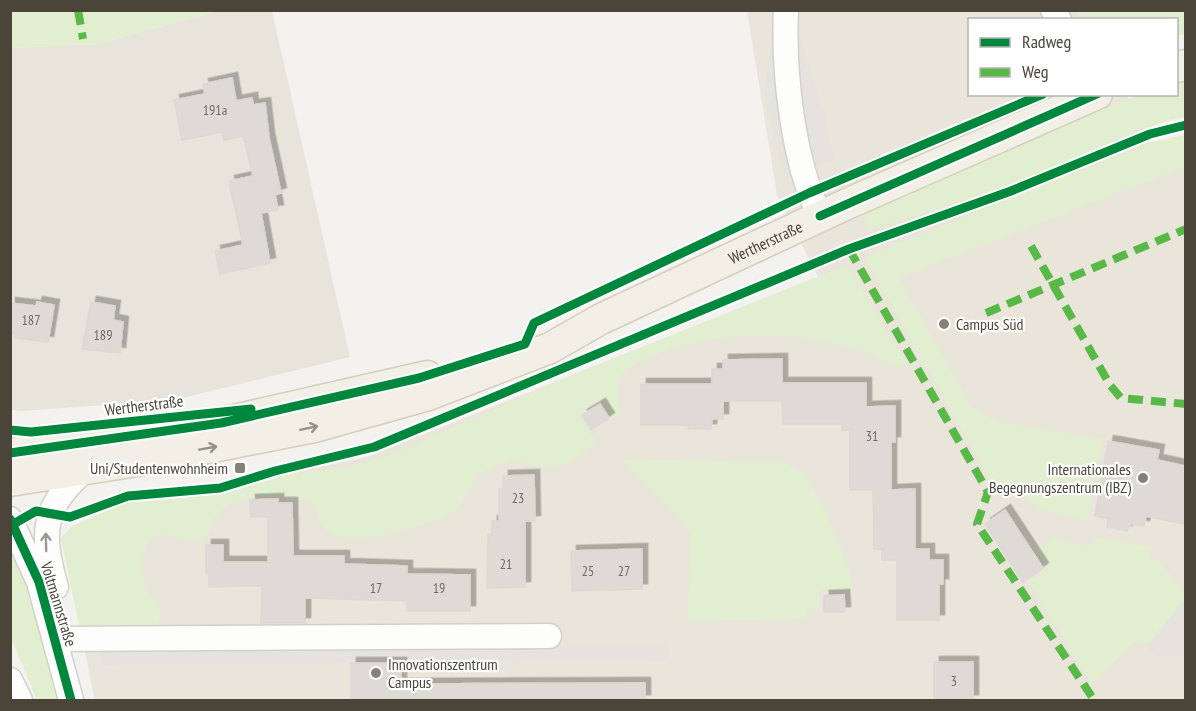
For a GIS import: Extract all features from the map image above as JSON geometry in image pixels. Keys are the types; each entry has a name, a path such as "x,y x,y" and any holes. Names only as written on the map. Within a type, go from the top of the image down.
{"main road":[{"name":"Wertherstraße","path":"10,481 222,446 376,411 490,373 550,348 601,319 713,269 820,216 1092,96"},
{"name":"Wertherstraße","path":"10,453 221,423 418,378 601,319"},
{"name":"Wertherstraße","path":"10,430 31,432 228,410 281,408"}],"street":[{"path":"786,10 788,67 797,143 809,193 820,216"},
{"path":"88,467 67,486 57,500 45,535 61,620 55,639 549,636"},
{"name":"Voltmannstraße","path":"10,519 39,582 71,700"},
{"path":"10,680 20,700"}],"shaded area":[{"path":"218,11 272,11 350,357 174,400 11,410 11,48 98,44"},
{"name":"Campus Süd","path":"747,11 1076,11 1082,18 968,18 968,96 1127,96 1150,143 1185,135 1185,700 95,700 61,538 71,527 129,501 219,493 273,476 367,457 818,277 777,195"},
{"path":"795,20 824,113 835,160 787,178 778,154 765,97 772,21"},
{"path":"1185,599 1185,655 1157,657 1149,651 1149,643"},
{"path":"669,645 669,661 101,665 100,649"}],"green space":[{"path":"10,11 218,11 98,44 11,48"},
{"path":"1076,11 1185,11 1185,34 1178,36 1178,18 1082,18"},
{"path":"1185,81 1185,117 1133,133 1048,170 1004,186 869,230 861,213 1129,98 1178,96 1178,84"},
{"path":"1185,135 1185,167 899,278 972,408 996,421 1102,439 1088,521 1039,509 1023,495 994,487 866,261 869,255 1150,143"},
{"path":"842,267 851,271 906,364 900,367 844,346 783,336 722,338 663,352 636,363 623,374 618,388 620,414 612,417 602,399 577,414 595,440 595,445 567,464 542,468 511,459 477,475 458,510 451,514 407,530 372,538 341,537 328,531 320,522 313,502 302,499 263,496 237,502 226,507 217,515 206,536 199,540 192,541 157,535 151,538 146,545 142,561 144,580 147,590 158,606 161,618 154,629 105,629 79,625 61,538 71,527 129,501 219,493 273,476 339,468 386,457 584,370"},
{"path":"621,459 781,462 795,468 809,482 825,510 854,589 821,590 819,609 807,610 807,619 687,621 691,537 686,525"},
{"path":"1101,537 1151,547 1149,558 1158,559 1185,594 1185,599 1149,643 1135,642 1091,684 1028,581 1049,569 1036,548 1055,538 1087,546"},
{"path":"10,543 26,583 61,700 37,700 11,638"}],"building":[{"path":"232,78 236,101 252,98 253,105 265,103 269,138 281,193 275,195 278,210 261,213 270,263 220,274 215,251 243,245 229,181 253,176 244,138 242,136 224,140 222,132 182,140 174,100 205,94 203,84"},
{"path":"37,302 54,305 48,342 15,338 15,334 10,333 10,303 36,306"},
{"path":"91,302 115,306 113,320 123,322 120,353 82,349"},
{"path":"782,359 782,383 866,383 866,407 895,406 895,442 891,442 891,490 915,489 915,549 929,549 929,560 943,560 943,584 939,584 939,620 897,620 897,560 882,560 882,550 874,549 873,490 850,490 850,430 842,430 842,424 783,424 782,401 723,401 723,419 712,419 711,429 688,429 689,425 641,425 641,384 712,384 712,369 723,369 723,360"},
{"path":"600,404 609,418 591,430 582,415"},
{"name":"Internationales Begegnungszentrum (IBZ)","path":"1108,441 1159,450 1157,460 1185,466 1185,524 1146,516 1144,526 1130,524 1127,531 1107,527 1108,519 1095,516"},
{"path":"534,475 535,521 525,521 525,587 487,588 488,534 492,534 492,521 499,521 499,489 503,489 503,476"},
{"path":"278,499 278,503 292,503 293,556 344,556 344,564 407,566 407,574 470,575 470,611 407,611 407,601 305,598 305,623 261,623 262,586 209,587 209,573 206,573 206,545 223,545 223,562 268,562 268,517 251,517 250,500"},
{"path":"1005,510 1043,568 1023,582 985,524"},
{"path":"642,549 642,589 572,591 571,551"},
{"path":"844,595 845,612 824,612 824,596"},
{"path":"934,662 973,662 973,700 934,700"},
{"name":"Innovationszentrum Campus","path":"351,663 401,663 401,684 645,683 645,700 351,700"}],"marked path":[{"path":"78,10 83,39"},
{"path":"986,313 1186,229"},
{"path":"1031,246 1110,385 1121,398 1186,404"},
{"path":"849,249 988,492 977,524 1094,700"}],"cycle path":[{"path":"10,453 221,423 419,378 525,344 534,323 809,193 1038,96"},
{"path":"820,216 1092,96"},
{"path":"10,526 36,511 70,517 128,496 220,488 275,471 374,447 849,249 1011,191 1150,134 1186,125"},
{"path":"10,430 31,432 251,409"},
{"path":"10,519 39,582 71,700"}],"place":[{"name":"Campus Süd","path":"944,324"},
{"name":"Uni/Studentenwohnheim","path":"240,468"},
{"name":"Internationales Begegnungszentrum (IBZ)","path":"1143,478"},
{"name":"Innovationszentrum Campus","path":"376,673"}]}
